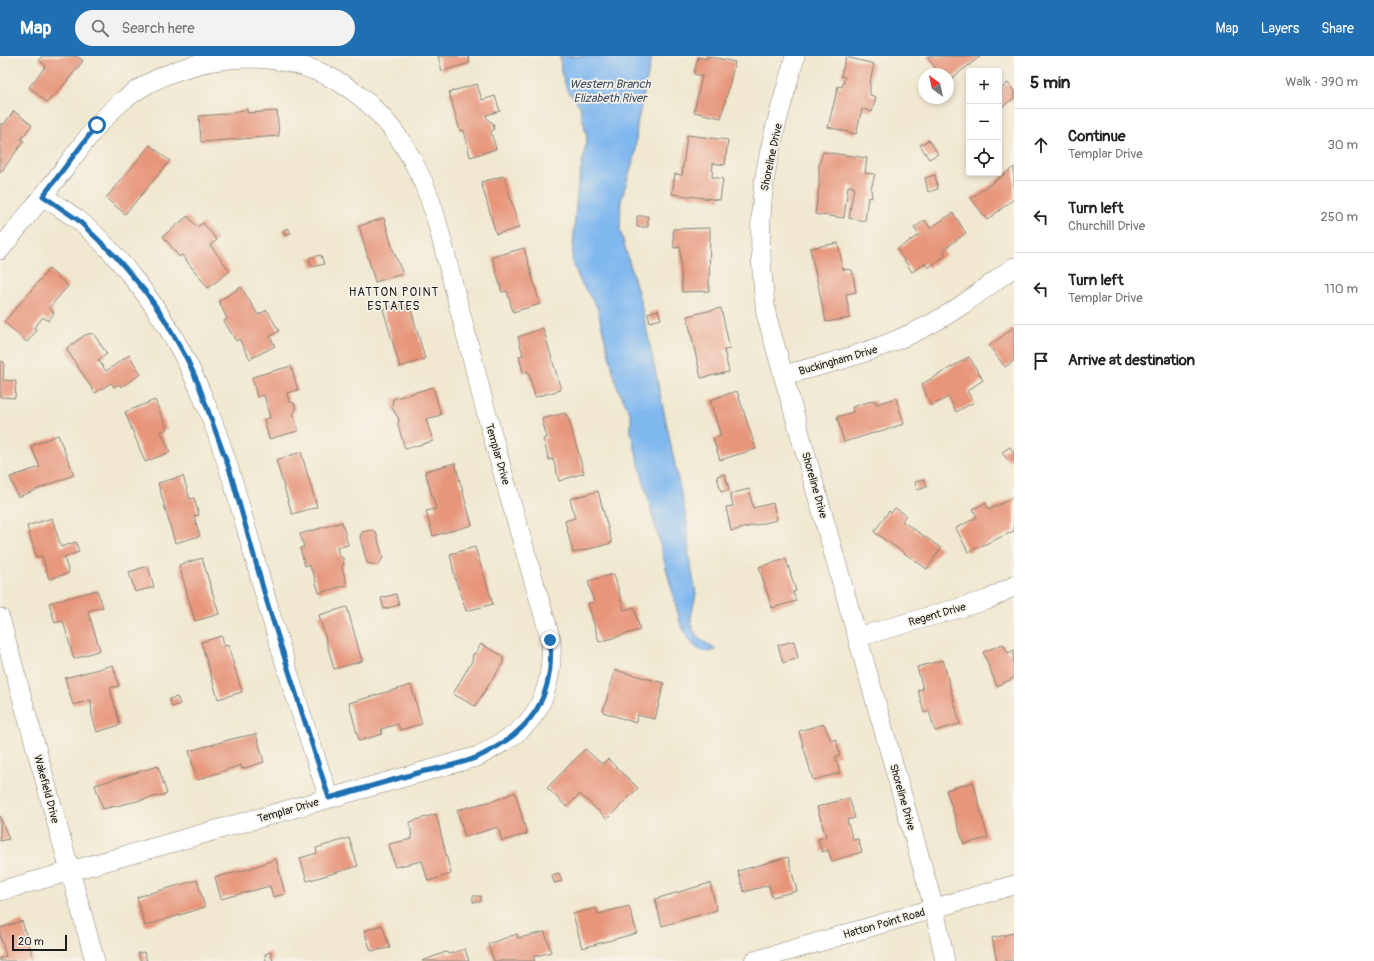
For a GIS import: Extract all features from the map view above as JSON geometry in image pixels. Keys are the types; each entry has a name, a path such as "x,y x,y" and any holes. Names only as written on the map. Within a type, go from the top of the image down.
{"street":[{"name":"Shoreline Drive","path":"795,56 764,183 760,232 761,273 766,314 934,908 945,961"},
{"name":"Templar Drive","path":"0,250 97,125 122,101 146,85 172,72 200,63 229,59 281,58 310,68 357,92 385,121 401,142 418,171 433,208 491,430 550,640 552,661 549,681 540,704 531,718 516,733 479,756 0,891"},
{"path":"43,196 78,220 116,257 145,291 165,320 196,377 230,471 269,609 329,798"},
{"name":"Buckingham Drive","path":"783,375 848,359 888,345 926,327 963,305 1014,267"},
{"name":"Regent Drive","path":"858,637 987,600 1014,586"},
{"name":"Wakefield Drive","path":"0,618 95,961"},
{"name":"Hatton Point Road","path":"754,961 1014,885"}],"water":[{"name":"Western Branch Elizabeth River","path":"560,56 652,56 637,125 635,154 621,201 620,230 641,303 687,522 689,556 696,594 691,617 692,628 699,638 716,650 709,652 694,646 681,625 631,433 631,415 617,387 597,307 581,283 572,261 577,191 587,138 580,106 567,90 561,72"}],"building":[{"path":"42,56 77,56 83,61 60,90 47,102 29,87 46,66 39,60"},
{"path":"438,56 468,56 470,63 442,71"},
{"path":"707,56 735,62 721,118 694,112 702,76 694,74 698,57 707,59"},
{"path":"981,56 954,76 954,68 935,68 927,57"},
{"path":"846,57 874,64 870,82 870,95 876,97 872,112 862,109 856,134 828,127 838,86 842,87 845,77 841,76"},
{"path":"1008,83 1014,91 1014,98 1002,107 1002,104 1002,88"},
{"path":"477,84 482,100 495,96 500,111 486,115 488,120 493,123 494,129 491,132 496,149 470,157 464,130 460,131 449,92"},
{"path":"247,109 247,113 277,111 279,136 201,142 199,116 225,114"},
{"path":"14,111 32,125 21,139 24,141 0,173 0,123 3,125"},
{"path":"687,135 728,140 725,165 713,163 712,177 723,179 720,200 672,194 675,174 682,175"},
{"path":"929,140 938,154 929,159 920,145"},
{"path":"150,145 170,161 125,214 106,198"},
{"path":"823,152 867,158 865,173 875,174 871,189 872,198 868,197 865,221 849,218 854,187 848,186 844,218 815,214 819,188 819,165"},
{"path":"1014,167 1014,199 987,220 971,198"},
{"path":"935,175 938,189 928,192 925,178"},
{"path":"504,176 519,228 496,234 481,182"},
{"path":"953,213 966,233 943,250 946,255 928,268 925,263 912,272 897,249 919,235 914,228 925,220 930,228"},
{"path":"188,216 197,227 203,223 217,240 210,245 230,271 208,288 182,255 179,257 163,236"},
{"path":"637,216 648,216 648,227 637,227"},
{"path":"384,218 393,250 403,274 375,282 359,226"},
{"path":"288,228 291,233 286,236 282,231"},
{"path":"710,228 709,291 682,292 680,247 674,248 673,229"},
{"path":"838,243 843,269 852,270 856,292 846,294 850,318 826,322 810,248"},
{"path":"524,248 540,304 513,312 507,291 502,292 492,257"},
{"path":"321,255 324,264 312,267 309,258"},
{"path":"49,269 68,286 49,308 54,313 48,321 43,317 34,328 37,330 27,342 4,322"},
{"path":"241,287 258,315 267,310 279,331 270,337 275,346 250,359 239,339 236,341 224,321 227,319 219,301"},
{"path":"409,302 425,359 400,367 383,309"},
{"path":"721,308 730,349 724,350 729,372 701,378 687,316"},
{"path":"658,310 661,319 650,322 648,313"},
{"path":"1014,327 1014,361 1005,367 989,346"},
{"path":"543,328 561,390 535,397 528,371 523,373 519,356 523,355 518,337"},
{"path":"93,333 107,354 98,360 106,371 129,355 141,374 121,387 119,384 114,387 111,383 95,393 67,350 68,347 85,335"},
{"path":"969,357 983,380 967,391 974,402 956,412 949,397 931,406 922,384"},
{"path":"0,361 4,362 3,380 16,381 15,398 0,397"},
{"path":"291,366 298,390 287,393 289,401 294,403 296,410 293,413 298,431 269,439 264,419 270,418 264,395 257,397 252,377"},
{"path":"433,387 441,415 426,419 433,441 405,449 398,425 399,419 392,408 393,399"},
{"path":"737,391 756,449 720,460 713,439 721,436 710,400"},
{"path":"896,398 904,424 844,442 837,417 853,412 852,407 875,400 876,404"},
{"path":"155,400 167,429 161,432 170,452 145,462 125,412"},
{"path":"565,413 569,420 584,473 559,481 553,459 549,460 543,439 547,438 542,419"},
{"path":"58,435 74,475 18,497 10,477 40,467 31,446"},
{"path":"1010,447 1014,453 1014,457 1008,461 1002,452"},
{"path":"301,452 317,507 292,514 276,460"},
{"path":"455,463 472,525 433,536 426,511 436,509 425,471"},
{"path":"725,474 729,490 721,492 717,476"},
{"path":"183,476 190,499 194,498 199,515 194,516 200,536 175,543 158,483"},
{"path":"924,479 927,487 917,490 915,482"},
{"path":"749,489 753,508 773,503 777,520 731,531 726,507 733,506 730,494"},
{"path":"598,491 612,543 573,553 565,521 575,518 570,499"},
{"path":"1014,497 1014,531 968,552 956,528 977,517 973,509 986,503 989,510"},
{"path":"895,508 906,515 902,521 941,548 927,569 874,532 889,511 891,513"},
{"path":"52,518 61,547 76,542 79,552 64,557 69,573 49,579 42,556 36,557 27,526"},
{"path":"342,522 348,545 337,548 339,556 343,558 344,564 342,567 347,585 319,593 314,575 309,565 305,566 300,548 304,547 300,534"},
{"path":"372,530 376,532 383,558 378,565 367,563 360,537 362,532"},
{"path":"475,547 493,604 466,611 455,578 450,554"},
{"path":"202,558 219,614 195,621 179,565"},
{"path":"786,559 796,591 793,592 796,601 772,608 759,567"},
{"path":"148,566 154,587 135,592 129,572"},
{"path":"614,574 624,610 634,607 640,630 599,642 588,603 594,602 588,581"},
{"path":"97,590 103,607 88,611 100,650 74,659 63,621 55,623 49,603"},
{"path":"396,594 399,605 384,609 381,598"},
{"path":"347,607 362,661 334,669 319,615"},
{"path":"222,636 224,646 228,645 242,692 218,699 201,642"},
{"path":"794,641 798,658 783,663 778,645"},
{"path":"481,644 503,656 503,663 475,706 453,694 472,661 473,654 476,653"},
{"path":"1003,644 1008,653 1014,650 1014,678 997,686 983,652"},
{"path":"943,660 960,724 935,731 929,711 924,713 918,690 923,689 917,667"},
{"path":"113,665 119,686 110,688 120,725 97,732 92,715 91,700 73,705 65,678"},
{"path":"615,670 664,683 655,719 637,715 636,723 603,712"},
{"path":"411,685 422,724 400,730 398,724 381,729 382,734 359,741 349,703"},
{"path":"177,697 180,704 172,707 169,699"},
{"path":"824,724 831,741 836,739 840,755 835,757 840,773 813,780 799,731"},
{"path":"256,734 264,762 242,769 241,765 197,780 189,751"},
{"path":"585,749 602,764 608,759 638,788 607,819 580,794 567,807 547,788"},
{"path":"158,766 167,794 103,809 95,785"},
{"path":"973,782 988,838 964,844 946,790"},
{"path":"515,792 527,834 502,841 498,827 465,837 457,810 496,800"},
{"path":"849,798 855,818 847,820 853,840 858,839 862,852 832,861 828,850 822,852 818,839 826,837 817,807"},
{"path":"436,814 451,874 428,881 422,861 395,867 389,844 412,839 410,822"},
{"path":"0,816 9,839 0,841"},
{"path":"349,838 358,866 307,881 300,858 317,853 316,848"},
{"path":"788,857 797,891 772,897 769,885 744,892 738,871"},
{"path":"276,859 285,894 273,897 270,886 221,899 215,877 246,870"},
{"path":"559,873 562,881 554,883 552,875"},
{"path":"197,880 205,907 145,926 137,897"},
{"path":"710,883 717,910 662,926 655,899"},
{"path":"473,896 481,896 481,902 473,902"},
{"path":"629,906 637,933 582,948 573,914 596,908 598,914"},
{"path":"22,921 34,961 0,961 0,958 6,956 0,936 0,928"},
{"path":"382,925 390,948 371,951 364,931"},
{"path":"545,932 551,952 533,957 535,961 494,961 488,944 517,934 518,938"},
{"path":"1014,933 1014,961 997,961 992,938"},
{"path":"465,949 469,961 422,961 446,952 449,954"},
{"path":"144,952 147,961 141,961 138,953"},
{"path":"271,952 273,961 266,961 265,954"}],"district":[{"name":"HATTON POINT ESTATES","path":"394,299"}],"route":[{"path":"97,125 43,196 78,220 116,257 145,291 165,320 187,359 198,383 230,471 267,602 304,723 329,798 479,756 516,733 531,718 540,704 549,681 552,661 550,640"}]}
